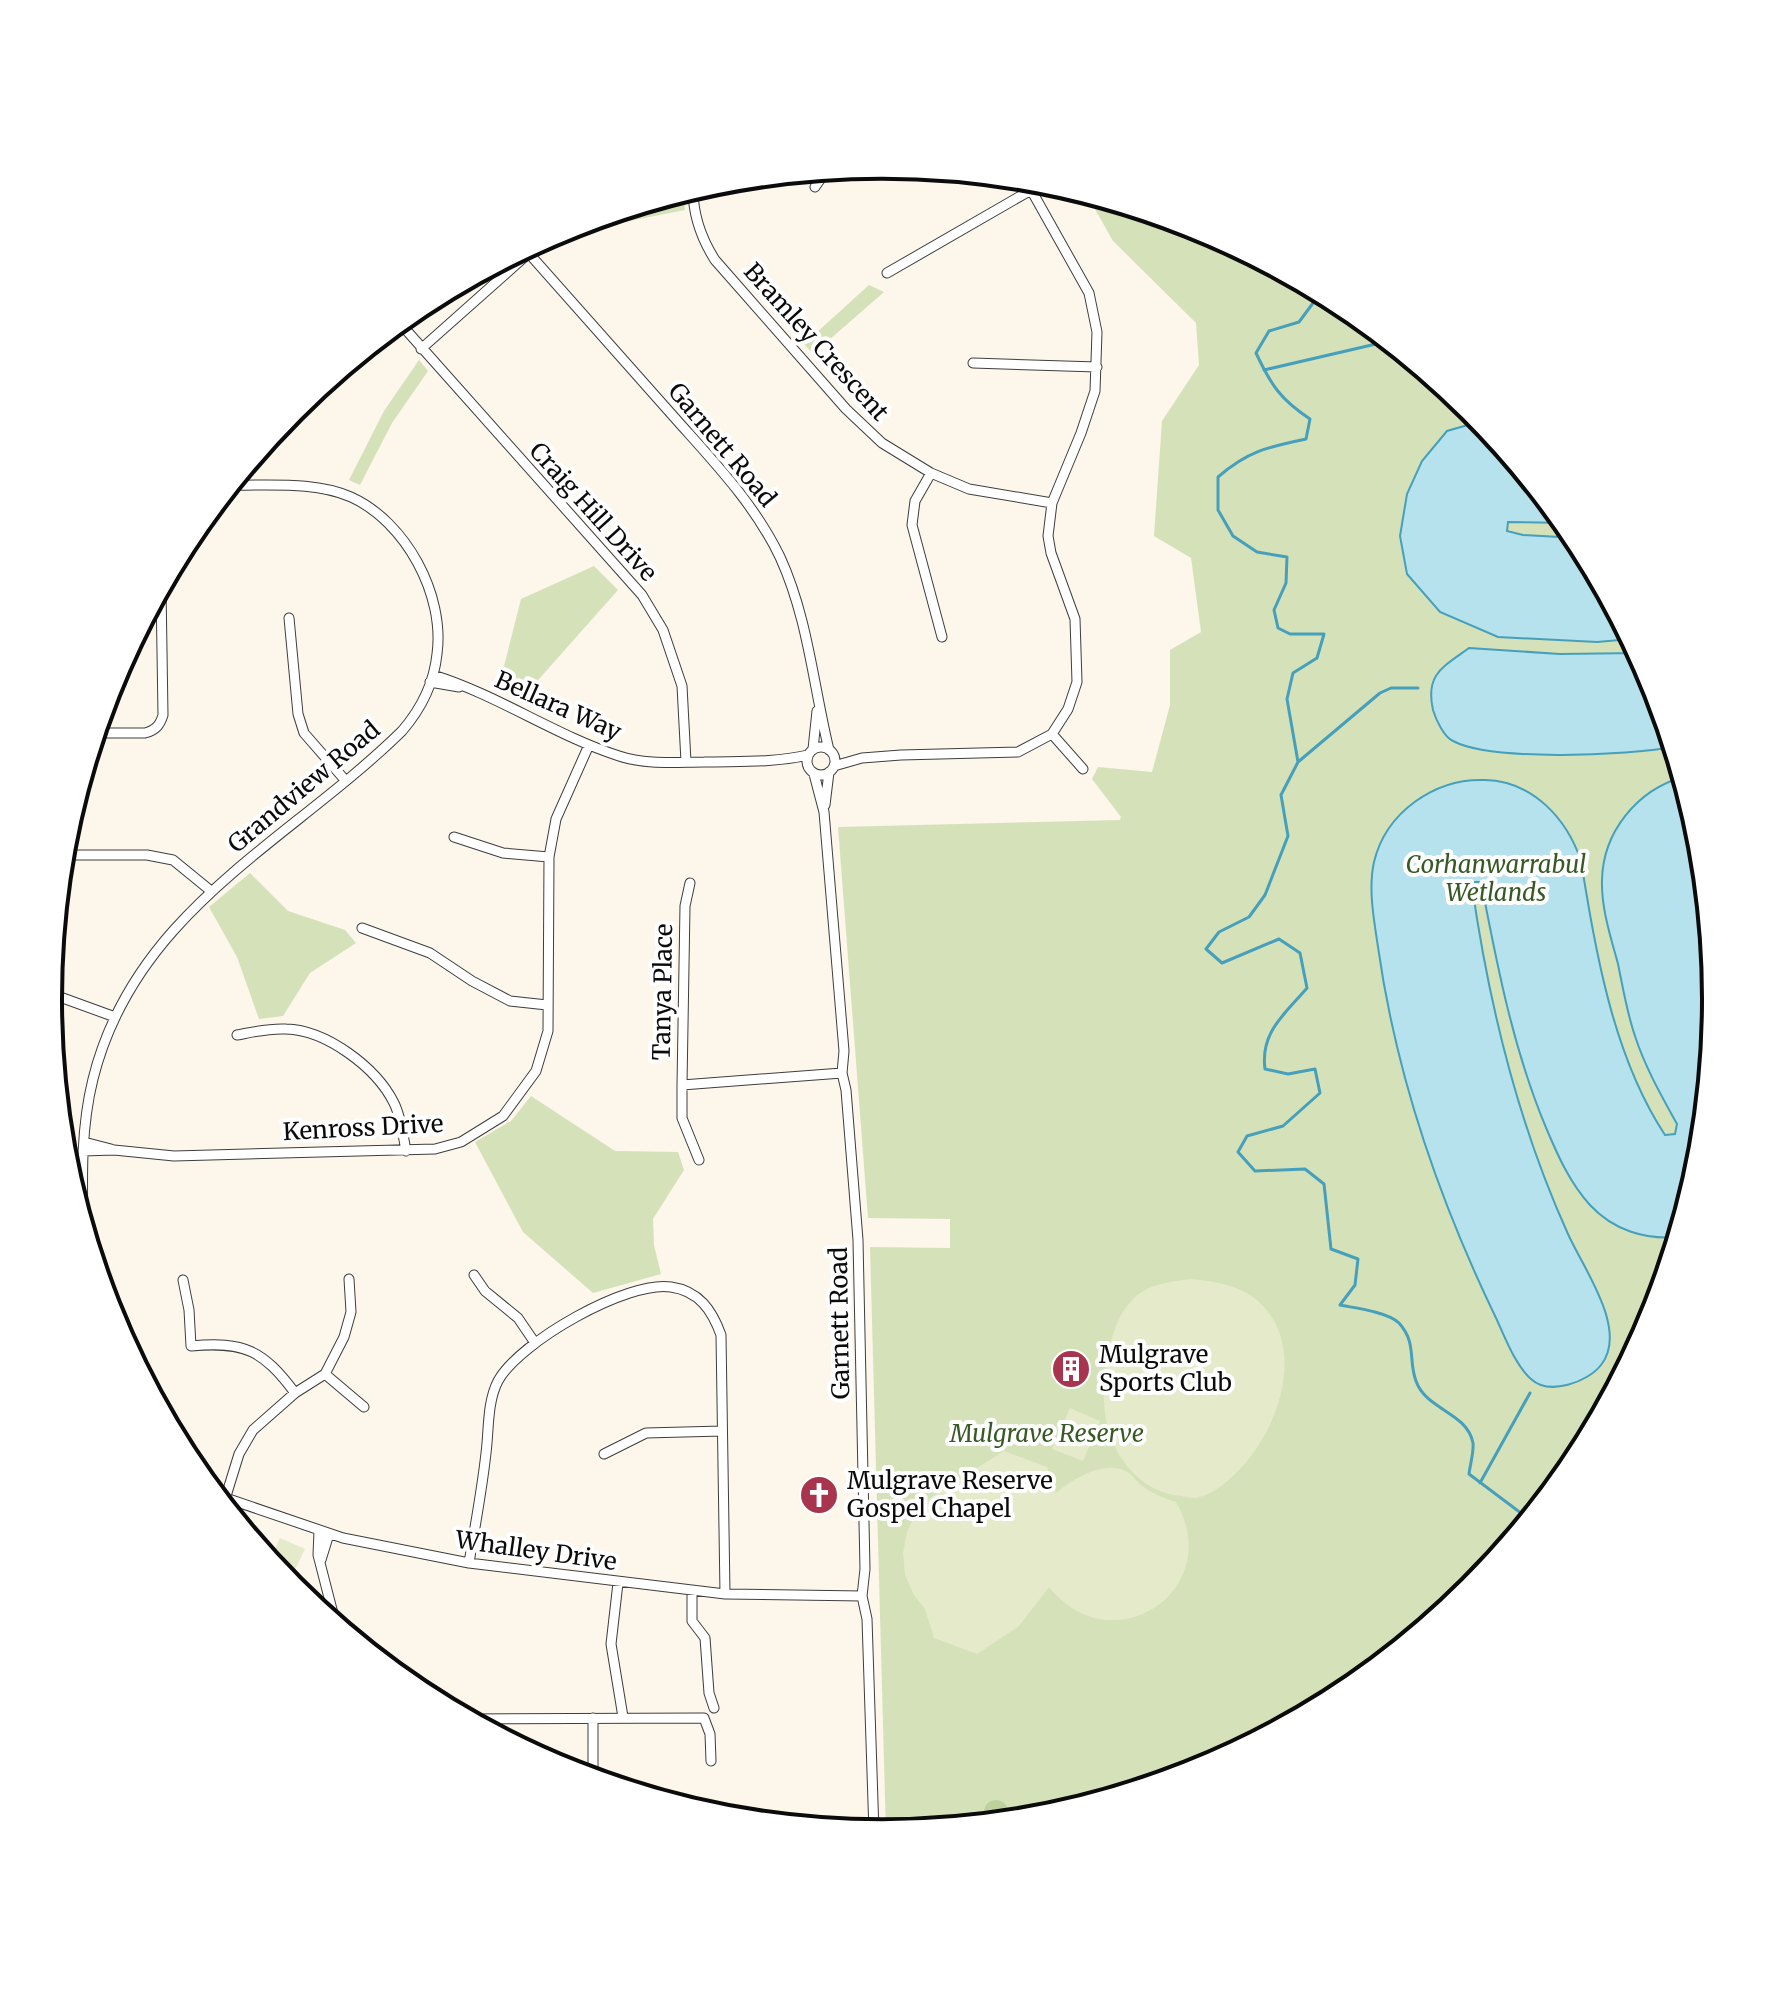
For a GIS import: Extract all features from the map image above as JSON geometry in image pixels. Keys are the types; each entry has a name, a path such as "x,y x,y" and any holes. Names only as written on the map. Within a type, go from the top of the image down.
{"street":[{"path":"815,187 818,182"},
{"path":"887,273 1027,192"},
{"path":"862,758 822,775 811,771 810,752 821,747 862,758 1002,754 1033,746 1052,734 1068,709 1077,682 1075,619 1049,545 1052,503 1095,391 1097,332 1089,293 1033,193"},
{"name":"Bramley Crescent","path":"694,202 699,230 715,260 863,427 882,443 931,473 969,489 1052,503"},
{"name":"Garnett Road","path":"533,258 736,486 753,510 780,557 803,617 818,704 831,752"},
{"path":"421,349 504,272"},
{"name":"Craig Hill Drive","path":"407,332 642,595 663,630 682,686 686,762"},
{"path":"973,363 1097,367"},
{"path":"931,473 915,501 912,525 942,637"},
{"name":"Grandview Road","path":"83,1182 83,1146 93,1080 115,1017 134,981 182,918 402,731 422,704 432,679 438,651 430,592 413,553 389,524 353,498 330,489 244,485"},
{"path":"107,733 152,731 158,727 163,715 161,612"},
{"path":"289,618 298,714 304,733 345,780"},
{"name":"Bellara Way","path":"432,679 482,693 589,745 644,762 782,761 810,752"},
{"name":"Garnett Road","path":"810,752 818,704"},
{"path":"1052,734 1083,769"},
{"name":"Kenross Drive","path":"83,1146 174,1156 435,1149 461,1142 503,1116 536,1071 548,1031 549,857 556,819 589,745"},
{"path":"831,752 832,769"},
{"name":"Bellara Way","path":"782,761 811,771"},
{"name":"Garnett Road","path":"824,812 832,769"},
{"name":"Garnett Road","path":"811,771 824,812 844,1051 842,1073 858,1240 865,1569 862,1596 867,1619 874,1820"},
{"path":"454,837 503,853 549,857"},
{"path":"75,855 147,855 173,860 211,891"},
{"name":"Tanya Place","path":"690,883 685,906 682,1085 842,1073"},
{"path":"362,928 430,953 472,981 510,1001 547,1005"},
{"path":"62,998 115,1017"},
{"path":"237,1035 288,1029 332,1042 349,1053 385,1088 395,1105 406,1151"},
{"path":"682,1085 682,1118 699,1160"},
{"path":"474,1275 485,1291 518,1318 535,1343"},
{"path":"227,1492 239,1454 253,1430 295,1393 325,1374 344,1337 351,1312 349,1279"},
{"path":"183,1280 191,1346 236,1345 251,1351 276,1368 295,1393"},
{"path":"469,1563 491,1404 497,1383 510,1364 535,1343 596,1305 650,1287 670,1286 692,1293 704,1302 714,1316 721,1335 725,1594"},
{"path":"325,1374 364,1407"},
{"path":"604,1454 646,1433 722,1431"},
{"name":"Whalley Drive","path":"231,1498 324,1532 469,1563 725,1594 862,1596"},
{"path":"324,1532 318,1555 331,1606"},
{"path":"618,1583 611,1644 623,1717"},
{"path":"692,1591 692,1621 705,1638 709,1693 714,1708"},
{"path":"593,1718 593,1767"},
{"path":"489,1719 704,1718 710,1734 711,1761"}],"green space":[{"path":"684,204 685,210 619,223"},
{"path":"1094,207 1196,241 1293,289 1338,317 1382,349 1463,419 1533,500 1565,544 1593,589 1641,686 1675,787 1696,892 1701,946 1703,1000 1696,1107 1675,1212 1659,1263 1641,1313 1593,1410 1533,1499 1463,1580 1423,1616 1338,1682 1293,1710 1196,1758 1095,1792 1043,1804 990,1813 886,1820 870,1247 950,1248 950,1219 868,1218 838,827 1120,820 1121,817 1092,779 1098,767 1152,772 1170,705 1170,650 1201,632 1191,558 1154,536 1162,421 1199,365 1196,323 1113,241"},
{"path":"869,285 884,292 813,354 804,344"},
{"path":"419,360 428,371 392,423 360,485 349,480 384,411"},
{"path":"594,566 618,590 523,697 499,686 521,599"},
{"path":"250,873 288,911 345,930 356,943 310,973 283,1016 259,1019 237,957 209,907"},
{"path":"531,1096 615,1151 678,1152 684,1170 653,1219 654,1245 661,1274 593,1293 523,1232 475,1142 511,1121"},
{"path":"1190,1279 1234,1288 1258,1301 1273,1320 1282,1341 1285,1363 1276,1410 1253,1453 1221,1486 1195,1498 1169,1494 1138,1478 1116,1449 1106,1423 1104,1405 1110,1345 1123,1311 1145,1290"},
{"path":"1070,1408 1100,1421 1083,1461 1052,1449"},
{"path":"1004,1451 1047,1467 1056,1493 1090,1472 1109,1468 1127,1472 1149,1490 1176,1502 1188,1534 1187,1564 1175,1588 1155,1607 1130,1618 1103,1619 1075,1610 1049,1587 1019,1626 977,1654 934,1638 925,1609 905,1575 903,1553 907,1532 916,1513 930,1498"},
{"path":"280,1538 305,1549 294,1571 275,1550"},
{"path":"991,1801 1001,1801 1008,1810 984,1814 985,1807"}],"water":[{"path":"1468,425 1533,500 1550,523 1508,522 1507,531 1560,537 1593,589 1619,640 1597,642 1498,637 1440,612 1407,574 1400,536 1407,494 1422,461 1447,431"},
{"path":"1469,648 1560,654 1626,653 1663,748 1594,754 1528,754 1472,748 1453,741 1436,718 1431,698 1434,680 1451,661"},
{"path":"1466,781 1502,782 1518,787 1546,805 1567,831 1581,861 1600,967 1632,1072 1665,1135 1675,1134 1677,1124 1648,1070 1632,1027 1602,891 1604,862 1616,830 1637,803 1673,781 1687,839 1696,892 1703,1000 1696,1107 1687,1160 1667,1238 1630,1232 1599,1214 1583,1197 1560,1159 1535,1101 1516,1041 1482,887 1479,882 1473,882 1472,886 1487,975 1520,1107 1550,1192 1601,1299 1610,1335 1608,1351 1595,1371 1568,1385 1548,1386 1531,1379 1511,1350 1456,1229 1423,1137 1408,1090 1386,995 1372,904 1374,862 1389,828 1401,814 1431,792 1448,785"}],"waterway":[{"path":"1314,302 1299,322 1269,331 1256,353 1277,390 1310,419 1306,439 1259,451 1218,477 1218,510 1233,536 1257,552 1287,557 1286,583 1274,610 1278,628 1290,634 1324,634 1317,658 1293,673 1287,699 1298,762 1281,795 1288,836 1265,895 1249,917 1219,932 1206,949 1222,963 1279,939 1300,953 1307,988 1270,1034 1264,1056 1265,1069 1288,1074 1315,1069 1320,1093 1283,1126 1247,1136 1238,1152 1255,1171 1305,1169 1324,1184 1331,1249 1358,1259 1355,1285 1340,1305 1379,1313 1399,1323 1408,1338 1414,1373 1421,1391 1455,1417 1469,1433 1473,1443 1469,1474 1521,1513"},
{"path":"1264,370 1375,344"},
{"path":"1298,762 1380,693 1391,688 1418,688"},
{"path":"1480,1483 1530,1393"}],"place":[{"name":"Mulgrave Sports Club","path":"1071,1369"},
{"name":"Mulgrave Reserve Gospel Chapel","path":"819,1495"}],"park label":[{"name":"Corhanwarrabul Wetlands","path":"1496,879"},
{"name":"Mulgrave Reserve","path":"1047,1434"}]}
